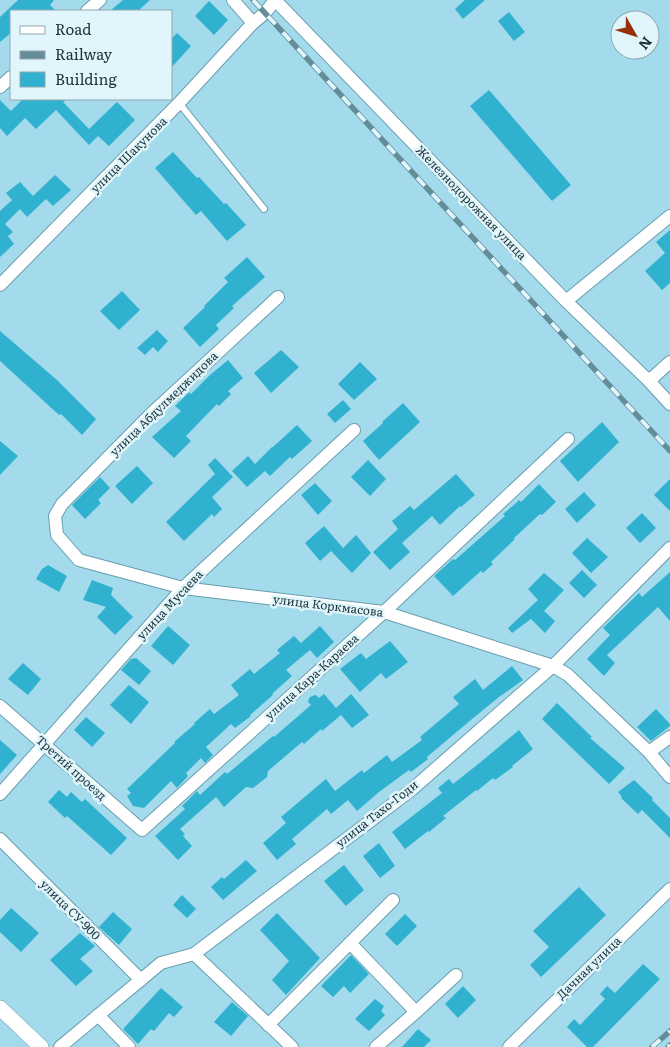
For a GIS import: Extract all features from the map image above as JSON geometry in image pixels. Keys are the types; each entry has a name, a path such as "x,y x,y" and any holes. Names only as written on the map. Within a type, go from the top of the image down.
{"street":[{"path":"88,10 100,0"},
{"path":"233,0 254,23"},
{"name":"улица Шакунова","path":"0,285 179,103 265,13 275,0"},
{"name":"Железнодорожная улица","path":"275,0 566,300 670,404"},
{"path":"0,87 10,78"},
{"path":"566,300 670,216"},
{"name":"улица Абдулмеджидова","path":"55,516 62,504 151,414 278,297"},
{"path":"649,382 670,362"},
{"name":"улица Мусаева","path":"0,794 183,588 354,430"},
{"name":"улица Кара-Караева","path":"142,830 384,612 568,439"},
{"name":"улица Коркмасова","path":"55,516 57,535 80,560 183,588 384,612 553,666 568,675 649,752 670,777"},
{"name":"улица Тахо-Годи","path":"60,1047 161,963 194,954 410,791 553,666 670,548"},
{"name":"Третий проезд","path":"0,706 142,830"},
{"path":"649,752 670,737"},
{"name":"улица СУ-900","path":"0,839 141,980"},
{"name":"Дачная улица","path":"509,1047 670,889"},
{"path":"268,1025 393,900"},
{"path":"350,943 416,1012"},
{"path":"194,954 292,1047"},
{"path":"376,1047 456,974"},
{"path":"0,1008 41,1047"},
{"path":"98,1015 129,1047"}],"lane":[{"path":"179,103 264,209"}],"building":[{"path":"18,0 54,0 50,5 55,10 10,10 10,34 0,42 0,17"},
{"path":"123,0 150,0 139,10 111,10"},
{"path":"465,0 485,0 463,19 455,9"},
{"path":"209,1 228,20 214,35 195,16"},
{"path":"509,12 525,32 514,41 498,21"},
{"path":"177,33 191,46 172,67 172,38"},
{"path":"489,90 571,185 552,201 470,106"},
{"path":"0,100 11,111 22,100 66,100 63,102 89,129 117,102 135,120 109,146 98,136 89,145 56,110 36,129 25,118 7,136 0,128"},
{"path":"173,152 246,225 227,241 201,211 196,215 155,168"},
{"path":"55,175 71,190 53,206 46,199 27,217 20,209 5,224 13,232 8,236 14,244 0,257 0,211 12,200 6,193 20,182 33,196"},
{"path":"670,230 670,283 662,290 645,271 665,253 656,242"},
{"path":"247,257 265,277 232,306 234,308 216,325 219,329 200,347 183,328 228,282 224,278"},
{"path":"122,291 140,310 119,330 100,311"},
{"path":"157,330 168,341 158,352 153,347 145,355 137,348"},
{"path":"0,331 57,380 96,419 82,435 61,414 59,415 0,361"},
{"path":"281,350 299,367 271,393 254,373"},
{"path":"228,360 243,378 228,391 231,394 219,406 217,404 186,436 191,441 174,458 152,437 181,411 175,406"},
{"path":"360,362 377,379 354,400 338,384"},
{"path":"343,400 351,409 335,423 327,414"},
{"path":"403,403 420,422 379,460 363,441"},
{"path":"602,422 619,442 578,482 560,461"},
{"path":"297,425 312,441 292,459 290,457 270,476 265,471 247,487 232,471 248,456 255,464"},
{"path":"0,441 18,456 0,475"},
{"path":"215,458 233,477 212,497 222,509 214,517 212,514 184,541 166,522 215,474 208,465"},
{"path":"368,460 386,479 370,496 351,477"},
{"path":"137,466 153,483 132,504 115,486"},
{"path":"456,474 475,495 440,525 432,516 402,543 410,552 390,570 373,552 398,529 392,521 410,506 414,510"},
{"path":"100,477 110,488 98,500 101,503 85,519 72,505"},
{"path":"670,479 670,511 654,495"},
{"path":"315,483 332,501 318,515 301,495"},
{"path":"539,484 556,502 514,538 491,562 493,564 483,573 481,571 453,596 434,576 453,559 455,560 505,516 503,514 519,500 521,502"},
{"path":"584,492 596,505 577,523 565,509"},
{"path":"642,513 656,528 640,543 626,528"},
{"path":"324,526 343,548 356,535 371,553 352,573 331,551 320,561 305,543"},
{"path":"587,538 608,557 591,573 572,553"},
{"path":"48,565 67,576 59,592 36,579 42,569"},
{"path":"582,570 597,585 584,598 569,583"},
{"path":"670,572 670,621 658,607 607,655 615,663 604,676 587,659 610,635 603,628 639,593 642,597"},
{"path":"544,573 564,590 544,611 555,621 545,633 531,619 512,633 508,628 538,600 528,589"},
{"path":"92,580 113,588 111,595 133,617 115,635 97,617 106,607 83,600"},
{"path":"168,626 190,645 173,665 151,646"},
{"path":"320,626 334,642 317,658 310,650 286,670 292,676 251,716 235,728 231,724 206,747 213,755 205,763 201,758 186,773 188,776 177,788 171,781 144,808 133,806 127,796 131,793 127,789 210,709 214,714 239,695 231,685 250,669 254,674 280,653 277,650 294,636 301,643"},
{"path":"390,641 408,662 386,679 381,673 360,692 340,669 361,653 366,659"},
{"path":"136,658 151,671 139,685 121,670 131,659"},
{"path":"23,663 41,679 28,695 8,679"},
{"path":"512,666 523,680 472,719 427,757 428,759 411,772 409,770 357,811 348,800 331,814 327,809 292,839 296,844 277,860 263,843 286,823 281,817 326,779 335,791 362,770 364,773 387,755 392,762 422,740 420,737 459,704 453,697 475,679 483,690"},
{"path":"129,685 149,702 131,724 110,705"},
{"path":"324,694 336,708 351,694 369,715 352,728 341,715 304,744 302,742 268,771 267,777 253,788 246,787 224,807 216,797 180,829 185,834 183,836 192,846 178,860 155,836 185,809 182,806 197,791 200,795 225,772 227,774 274,737 311,705 308,702 309,698 316,695 319,698"},
{"path":"557,703 592,737 590,738 625,768 609,784 542,719"},
{"path":"656,709 670,726 651,741 637,727"},
{"path":"86,717 105,733 92,747 74,730"},
{"path":"519,730 533,749 495,780 493,778 476,790 443,816 446,818 405,849 392,832 442,793 438,788 449,779 453,784"},
{"path":"0,740 17,755 0,774"},
{"path":"634,780 670,818 670,838 642,810 638,814 621,798 618,792"},
{"path":"59,790 67,797 71,792 82,802 85,799 127,838 111,855 67,816 65,818 48,802"},
{"path":"379,843 395,866 380,878 363,856"},
{"path":"246,860 257,871 223,900 211,887 222,877 224,879"},
{"path":"344,865 364,890 346,906 324,881"},
{"path":"579,887 606,915 541,977 530,965 549,947 533,931"},
{"path":"182,895 196,909 187,918 173,905"},
{"path":"11,908 39,933 21,952 0,932 0,920"},
{"path":"113,912 132,929 119,945 99,927"},
{"path":"277,913 320,958 286,995 272,980 289,961 260,930"},
{"path":"405,914 417,926 397,946 385,934"},
{"path":"80,933 95,946 80,959 93,971 76,986 50,960"},
{"path":"351,955 369,974 350,993 344,986 333,997 321,986"},
{"path":"643,964 660,979 593,1047 587,1047 567,1027 574,1019 580,1025 605,999 600,994 607,986 615,993"},
{"path":"463,986 476,1000 458,1018 445,1004"},
{"path":"161,988 183,1007 174,1017 169,1013 154,1031 151,1029 138,1044 123,1029"},
{"path":"375,999 384,1006 381,1011 385,1015 369,1031 355,1019"},
{"path":"232,1002 248,1016 231,1036 214,1022"},
{"path":"418,1029 431,1040 424,1047 402,1047"}],"railway":[{"path":"253,0 670,451"},
{"path":"652,1047 670,1031"}]}
